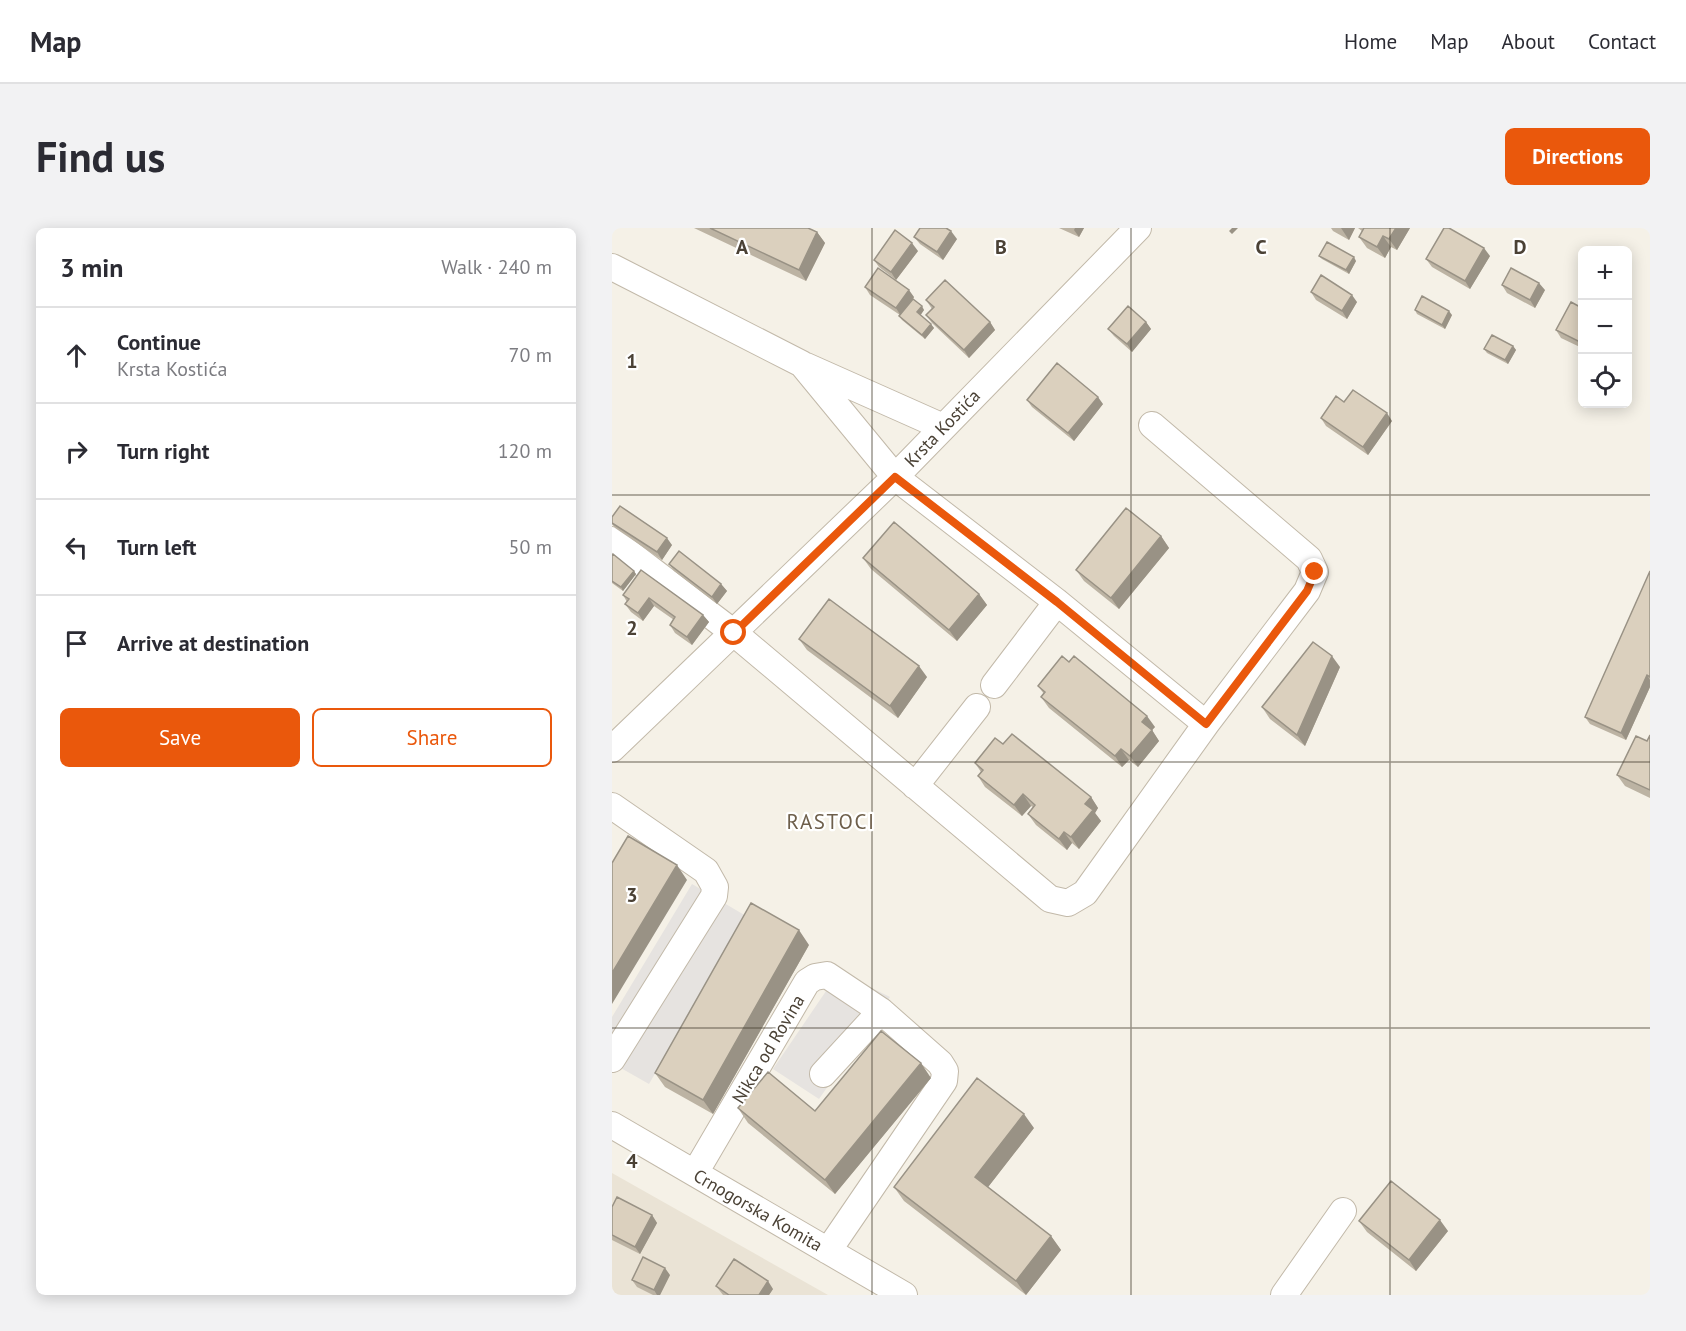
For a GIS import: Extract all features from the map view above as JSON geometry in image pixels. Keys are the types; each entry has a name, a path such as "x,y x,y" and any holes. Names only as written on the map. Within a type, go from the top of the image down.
{"street":[{"name":"Krsta Kostića","path":"612,749 895,477 1138,228"},
{"path":"612,267 802,364 943,427"},
{"path":"802,364 895,477 1057,602 1206,724"},
{"path":"612,540 734,633 1050,899 1068,903 1085,893 1206,724 1307,591 1315,572 1309,559 1152,425"},
{"path":"994,685 1057,602"},
{"path":"915,786 977,707"},
{"path":"612,806 706,871 715,887 714,896 612,1059"},
{"name":"Nikca od Rovina","path":"695,1173 807,982 815,976 827,975 881,1011"},
{"path":"822,1074 881,1011 940,1062 945,1071 944,1081 828,1251"},
{"name":"Crnogorska Komita","path":"612,1125 904,1295"},
{"path":"1284,1295 1343,1211"}],"shaded area":[{"path":"692,884 746,916 649,1084 612,1063 612,1017"},
{"path":"839,972 890,997 819,1099 773,1069"},
{"path":"612,1173 828,1295 612,1295"}],"building":[{"path":"710,228 808,228 817,232 799,270"},
{"path":"920,228 946,228 951,231 937,252 914,237"},
{"path":"1364,228 1396,228 1389,239 1383,236 1377,247 1359,237"},
{"path":"1444,228 1449,228 1484,248 1465,281 1426,259"},
{"path":"895,230 912,243 891,272 874,260"},
{"path":"1327,242 1354,257 1346,270 1319,256"},
{"path":"878,268 909,290 896,308 865,287"},
{"path":"1511,268 1539,283 1530,300 1502,285"},
{"path":"1321,275 1352,295 1342,311 1311,292"},
{"path":"945,280 990,322 964,350 926,315 934,307 926,300"},
{"path":"1422,296 1449,311 1442,325 1415,310"},
{"path":"913,299 922,306 917,312 931,324 922,335 899,316"},
{"path":"1571,302 1578,306 1578,341 1556,330"},
{"path":"1128,306 1146,322 1127,344 1108,329"},
{"path":"1492,335 1513,346 1505,360 1484,349"},
{"path":"1057,363 1098,397 1068,433 1027,400"},
{"path":"1353,390 1387,413 1363,447 1321,418 1336,396 1344,402"},
{"path":"620,506 667,538 657,552 612,523 612,517"},
{"path":"1126,508 1161,536 1111,598 1076,570"},
{"path":"894,522 979,594 949,630 863,558"},
{"path":"679,551 721,584 712,597 669,564"},
{"path":"613,554 634,571 621,587 612,581"},
{"path":"641,570 703,615 687,637 670,625 675,617 649,598 638,613 625,604 629,599 623,595"},
{"path":"1650,571 1650,677 1647,675 1621,733 1585,717"},
{"path":"829,599 919,666 890,706 799,639"},
{"path":"1313,642 1332,656 1297,735 1262,707"},
{"path":"1062,656 1069,662 1074,656 1147,716 1142,722 1152,730 1130,756 1121,749 1115,756 1041,697 1045,692 1038,686"},
{"path":"1012,734 1091,797 1085,804 1093,810 1071,837 1064,832 1059,839 1028,814 1035,805 1023,794 1014,805 978,776 983,770 975,763 995,738 1003,744"},
{"path":"1650,735 1650,790 1617,775 1636,736 1647,741"},
{"path":"628,836 677,865 612,973 612,863"},
{"path":"751,903 799,930 703,1100 655,1073"},
{"path":"881,1031 921,1063 825,1180 738,1108 768,1072 815,1111"},
{"path":"977,1078 1024,1114 975,1177 1051,1236 1016,1281 894,1187"},
{"path":"1391,1181 1440,1220 1409,1260 1359,1221"},
{"path":"617,1197 652,1215 635,1247 612,1235 612,1207"},
{"path":"643,1257 665,1268 654,1290 632,1280"},
{"path":"734,1259 768,1281 759,1295 729,1295 716,1286"}],"district":[{"name":"RASTOCI","path":"831,821"}],"route":[{"path":"734,633 895,477 1057,602 1206,724 1307,591 1315,572"}]}
